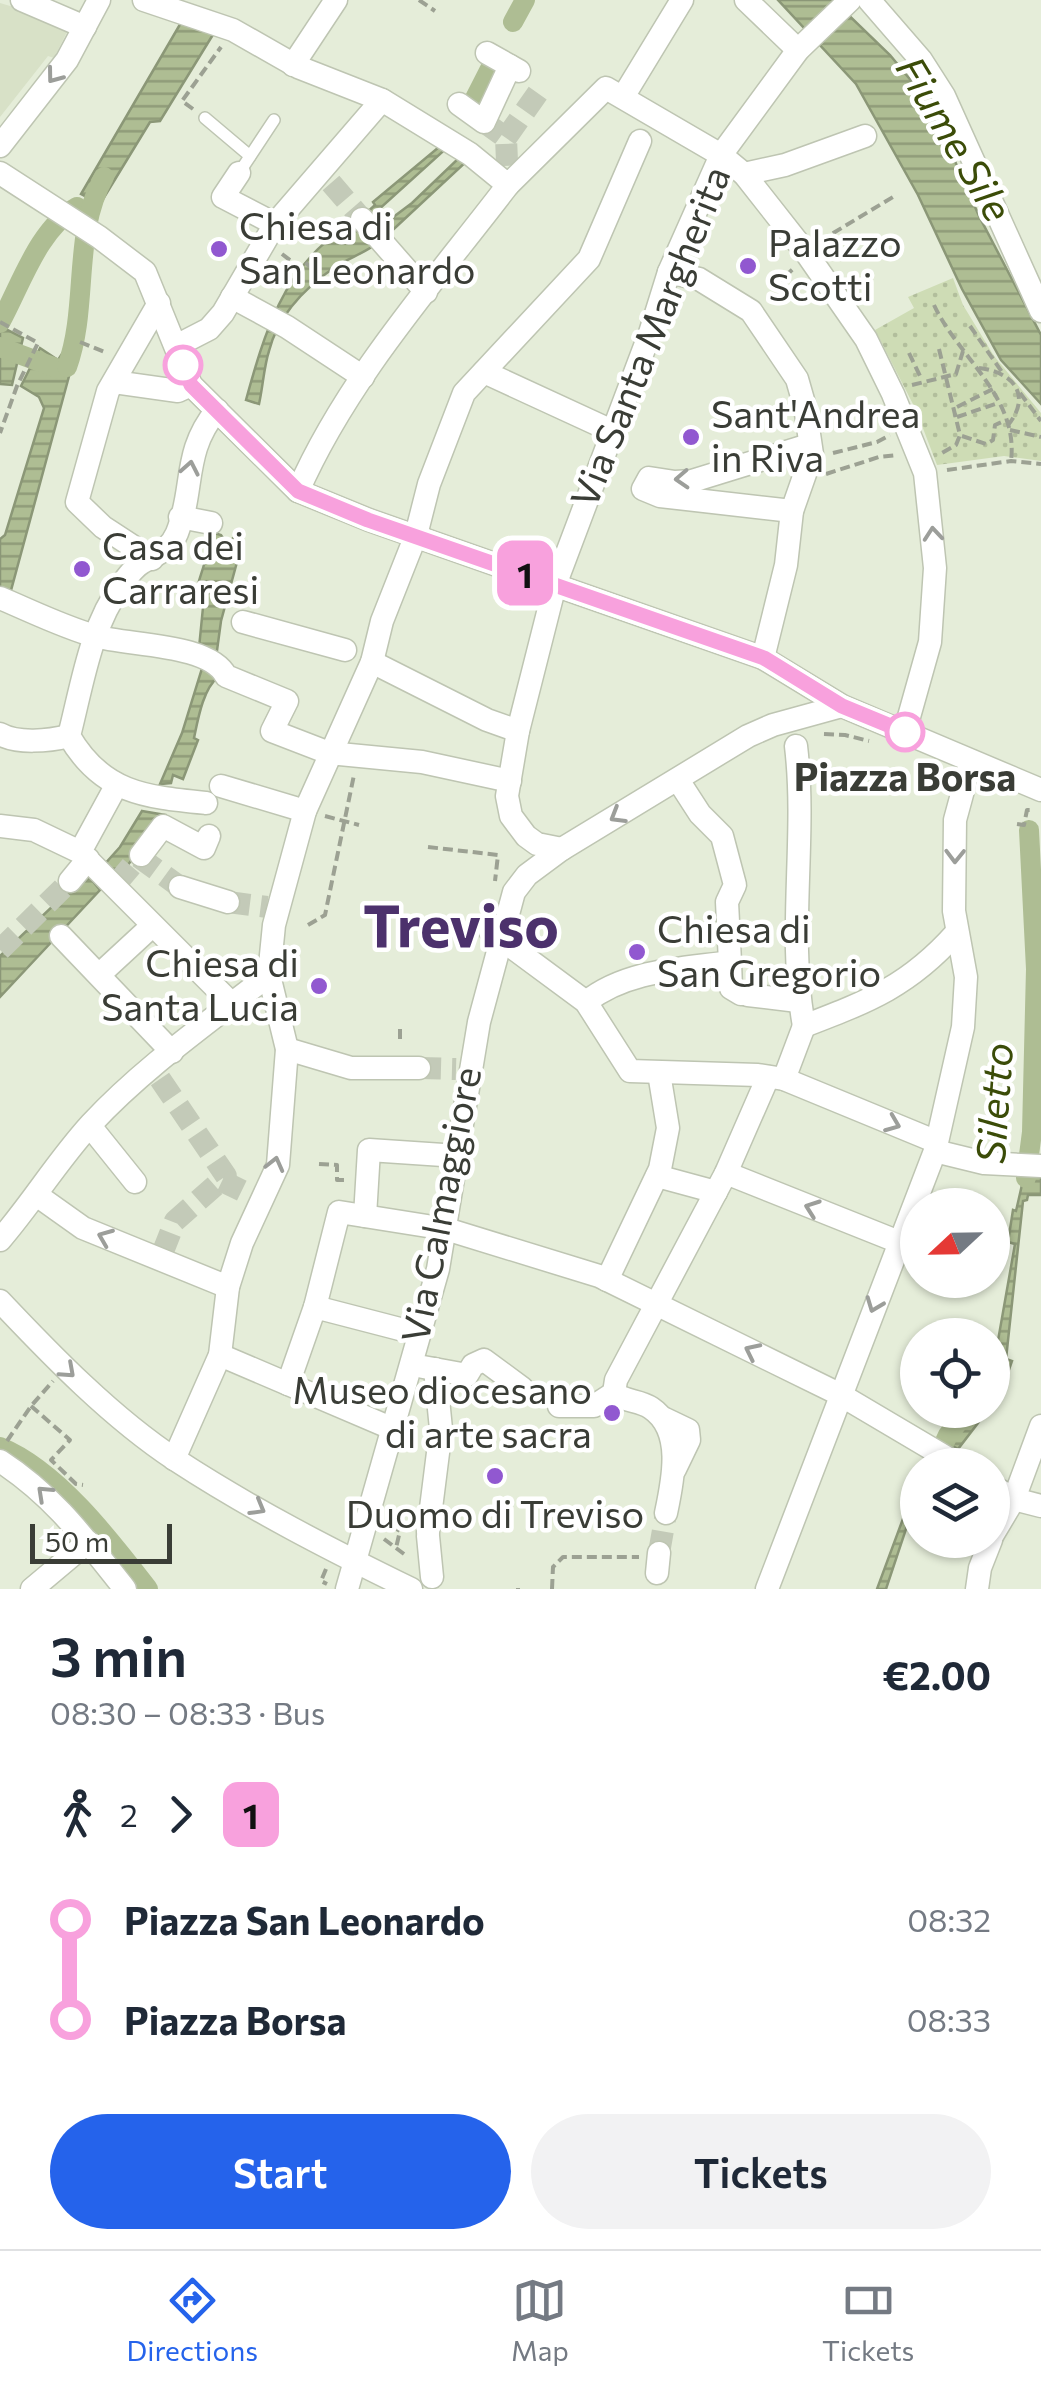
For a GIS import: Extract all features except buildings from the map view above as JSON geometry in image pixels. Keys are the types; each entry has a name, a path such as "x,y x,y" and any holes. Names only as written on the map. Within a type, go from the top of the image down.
{"street":[{"path":"22,0 85,28"},
{"path":"0,146 66,60 99,0"},
{"path":"144,0 389,104 459,147 508,186"},
{"path":"293,64 336,0"},
{"path":"298,491 363,377 508,186 614,93 682,0"},
{"path":"746,0 804,45"},
{"path":"870,0 921,60 944,96 1041,311"},
{"name":"Via Santa Margherita","path":"510,781 518,730 555,585 650,334 669,272 721,156 804,45 848,2"},
{"path":"460,104 484,122 515,68 488,52"},
{"path":"614,93 721,156 744,174 808,254 866,339 916,464 935,568 931,632 905,732"},
{"path":"176,346 209,328 232,297 274,224 389,104"},
{"path":"744,174 785,165 865,136"},
{"path":"174,1459 220,1355 228,1288 259,1198 278,1165 287,1049 269,975 273,908 305,812 364,656 416,535 429,484 464,393 589,259 640,141"},
{"path":"244,165 222,197 274,224"},
{"path":"0,173 144,272 191,385 298,491 368,520 764,658 842,706 1041,790"},
{"path":"362,219 426,292"},
{"path":"669,272 699,279 751,311 797,379 818,449"},
{"path":"232,297 363,377"},
{"path":"152,559 103,528 78,502 108,391 159,302"},
{"path":"484,372 612,431"},
{"path":"114,382 178,391 191,385"},
{"path":"217,410 195,443 177,534 165,550 142,562 107,607 95,636 68,736 88,766 116,786 150,797 174,800 213,794 305,812"},
{"path":"764,658 786,565 792,511 812,454 818,449"},
{"path":"792,511 660,496 644,490 649,478 692,481 818,449"},
{"path":"180,517 211,523"},
{"path":"0,599 95,636 197,654 222,669 226,676 287,701 272,731 330,752 422,762 510,781 507,807 518,826 537,844 562,849"},
{"path":"243,622 364,656 487,720 518,730"},
{"name":"Via Calmaggiore","path":"347,1589 446,1229 458,1156 463,1069 479,1022 494,933 514,892 527,875 562,849 748,736 795,734 842,706"},
{"path":"795,734 800,806 798,1002 804,1026"},
{"path":"3,741 56,740 68,736"},
{"path":"766,1589 936,1146 963,1027 966,977 956,933 955,820 971,761"},
{"path":"678,780 700,814 722,836 735,885 727,902 731,988 744,994 798,1002"},
{"path":"102,872 116,786"},
{"path":"0,826 34,830 102,872 232,1004"},
{"path":"141,855 163,826 204,848 208,836"},
{"path":"70,881 102,872"},
{"path":"180,886 228,902"},
{"path":"100,974 152,926"},
{"path":"494,933 586,1002 630,1071 776,1078 984,1164 1029,1166"},
{"path":"410,1365 464,1375 473,1364 484,1360 526,1390 556,1405 594,1406 614,1393 616,1380 804,1026 859,1005 906,980 930,963 956,933"},
{"path":"61,936 100,974 162,1066"},
{"path":"586,1002 606,986 648,974 730,962"},
{"path":"0,1240 90,1126 269,975"},
{"path":"287,1049 352,1068 419,1068"},
{"path":"603,1278 658,1173 668,1128 658,1074"},
{"path":"90,1126 136,1182"},
{"path":"365,1216 368,1160 458,1156"},
{"path":"658,1173 721,1183 898,1242"},
{"path":"38,1196 83,1228 161,1256 228,1288"},
{"path":"288,1384 315,1307 339,1212 446,1229 603,1278 840,1394 930,1448"},
{"path":"0,1301 64,1368 174,1459 333,1552 411,1589"},
{"path":"315,1307 419,1334"},
{"path":"220,1355 391,1428"},
{"path":"432,1577 424,1501 440,1429 435,1369"},
{"path":"614,1393 624,1400 644,1404 665,1419 675,1469 666,1513"},
{"path":"1010,1506 1041,1426"},
{"path":"0,1461 34,1483 125,1589"},
{"path":"1010,1497 1041,1506"},
{"path":"32,1589 88,1542"},
{"path":"977,1589 984,1558"}],"lane":[{"path":"205,118 244,165 274,120"}],"path":[{"path":"419,0 435,11"},
{"path":"182,101 229,36"},
{"path":"820,240 893,197"},
{"path":"278,251 299,267 305,262 321,277"},
{"path":"774,287 793,269"},
{"path":"934,304 954,341 993,390 1008,425 1011,461"},
{"path":"0,322 38,343 0,433"},
{"path":"970,326 1041,421"},
{"path":"80,342 125,361"},
{"path":"916,464 956,445 960,435 939,349"},
{"path":"908,353 922,380"},
{"path":"978,368 1004,375"},
{"path":"955,408 993,390"},
{"path":"1008,425 1020,404 1018,390"},
{"path":"957,417 998,403"},
{"path":"960,435 986,444 993,440 996,425 1008,425 1041,437"},
{"path":"818,449 877,442 893,434"},
{"path":"830,472 878,457 916,464 1041,464"},
{"path":"795,734 832,733 871,742"},
{"path":"308,925 325,915 358,755"},
{"path":"1017,824 1024,825 1027,810 1041,810"},
{"path":"346,822 359,825"},
{"path":"428,847 498,855 493,893"},
{"path":"400,1029 400,1044"},
{"path":"318,1164 337,1164 337,1180 344,1180"},
{"path":"8,1437 64,1368"},
{"path":"31,1406 70,1440 50,1460 76,1484 83,1485"},
{"path":"363,1524 432,1577"},
{"path":"391,1526 400,1531 396,1548"},
{"path":"552,1589 553,1567 563,1557 658,1561"}],"shaded area":[{"path":"778,0 833,0 913,83 947,143 979,216 1041,335 1041,404 1001,360 918,195 856,84"},
{"path":"0,3 71,24 54,58 48,56 0,117"},
{"path":"182,21 217,28 160,121 150,122 100,204 81,194"},
{"path":"445,142 450,145 367,220 376,230 412,203 462,155 469,159 382,240 335,267 304,293 273,338 259,404 246,400 269,328 305,263 343,229 341,226 360,219 375,205 373,202"},
{"path":"953,278 963,305 994,356 1041,413 1041,461 1004,456 937,465 916,410 875,330 914,308 908,297"},
{"path":"0,326 23,338 12,385 0,384"},
{"path":"71,340 78,343 10,594 0,588 0,539 5,535 44,408 39,397 21,386 40,348 58,360"},
{"path":"214,533 227,544 233,538 243,540 221,621 216,658 199,648 205,587 198,584"},
{"path":"204,662 218,677 202,705 194,738 198,740 183,779 173,775 171,783 160,784 182,733"},
{"path":"142,811 165,815 116,881 103,866"},
{"path":"90,878 100,890 0,997 0,956 75,885"},
{"path":"1024,1176 1041,1177 1041,1195 1028,1195 1023,1201 1010,1322 1010,1318 1002,1318 1005,1298 1010,1298 1015,1244 1010,1243 1010,1229 1013,1210 1016,1211"},
{"path":"948,1428 974,1428 959,1448 939,1438"},
{"path":"900,1527 900,1547 886,1589 877,1589"}],"waterway":[{"path":"513,22 525,0"},
{"path":"470,108 495,59"},
{"path":"67,367 78,320 88,222 104,177"},
{"path":"0,323 41,243 77,207"},
{"path":"0,347 59,369"},
{"name":"Siletto","path":"1026,1178 1032,1132 1036,969 1029,830"},
{"name":"Siletto","path":"942,1448 954,1428"},
{"path":"0,1447 62,1489 148,1589"}],"tunnel":[{"path":"506,138 542,87"},
{"path":"484,122 506,138 508,185"},
{"path":"331,183 362,219"},
{"path":"117,883 139,857 180,887"},
{"path":"0,950 70,881"},
{"path":"228,902 267,907"},
{"path":"419,1068 456,1069"},
{"path":"160,1079 226,1176 175,1221 162,1254"},
{"path":"222,1181 255,1197"},
{"path":"659,1553 666,1513"}],"bus line":[{"name":"1","path":"183,365 191,385 298,491 368,520 764,658 842,706 905,732"}],"place":[{"name":"Chiesa di San Leonardo","path":"219,249"},
{"name":"Palazzo Scotti","path":"748,266"},
{"name":"Sant'Andrea in Riva","path":"691,437"},
{"name":"Casa dei Carraresi","path":"82,569"},
{"name":"Piazza Borsa","path":"905,732"},
{"name":"Chiesa di San Gregorio","path":"637,952"},
{"name":"Chiesa di Santa Lucia","path":"319,986"},
{"name":"Museo diocesano di arte sacra","path":"612,1413"},
{"name":"Duomo di Treviso","path":"495,1476"}],"district":[{"name":"Treviso","path":"461,927"}],"water label":[{"name":"Fiume Sile","path":"954,139"}]}
